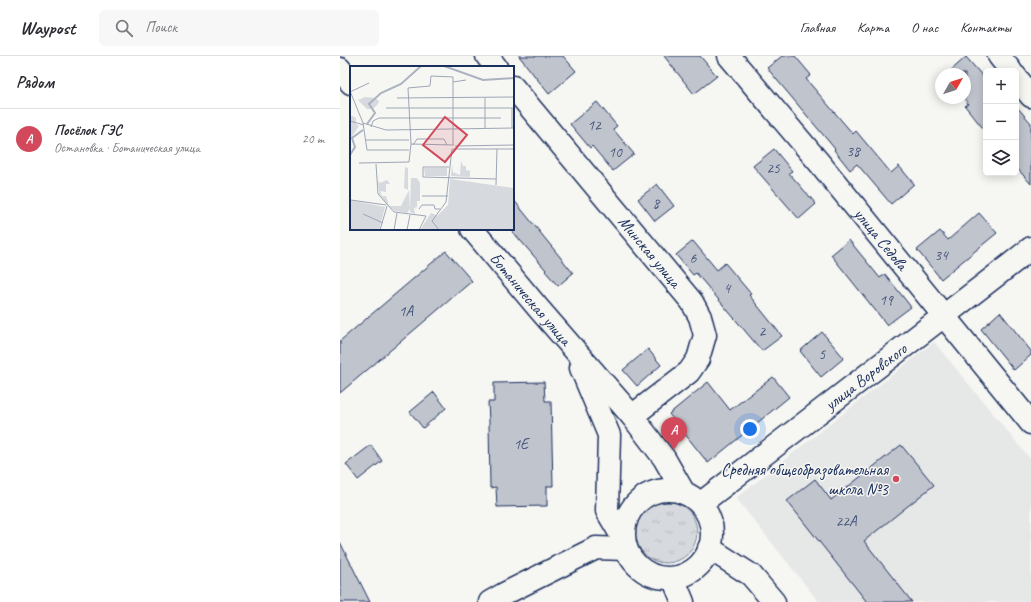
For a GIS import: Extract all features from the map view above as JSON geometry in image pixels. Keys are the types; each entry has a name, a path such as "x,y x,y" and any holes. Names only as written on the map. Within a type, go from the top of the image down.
{"street":[{"path":"487,56 495,66"},
{"name":"улица Седова","path":"730,56 944,315 1031,423"},
{"path":"999,56 1009,68"},
{"path":"340,69 350,81"},
{"path":"1019,81 1031,96"},
{"name":"Минская улица","path":"514,88 692,302 700,317 705,335 698,359 689,372 632,416"},
{"name":"Ботаническая улица","path":"473,230 632,416 664,458 692,499"},
{"name":"улица Воровского","path":"692,499 944,315 1031,248"},
{"name":"Ботаническая улица","path":"574,350 609,436 607,511 625,545"},
{"path":"673,490 692,499 706,513 711,524 712,536 710,548 705,557 695,568 682,576 663,578 645,572 637,566 625,545 626,519 632,509 640,500 650,494 661,491 673,490"},
{"path":"490,602 596,548 625,545"},
{"path":"710,548 751,575 774,602"},
{"path":"673,578 683,602"}],"shaded area":[{"name":"Средняя общеобразовательная школа №3","path":"934,342 1031,460 1031,602 819,602 736,498"}],"green space":[{"path":"666,501 678,503 688,510 695,520 697,532 695,544 688,554 678,561 666,563 654,561 644,554 637,544 635,532 637,520 644,510 654,503"}],"building":[{"path":"519,56 563,56 576,71 549,94"},
{"path":"664,56 700,56 717,76 694,94"},
{"path":"782,56 795,56 811,75 806,79 853,134 856,131 891,173 899,166 914,184 891,204 857,164 850,170 834,150 835,149 767,68"},
{"path":"966,57 983,77 983,128 965,106 971,104 971,68 954,68"},
{"path":"597,102 617,126 613,129 634,154 613,171 592,146 590,148 570,124"},
{"path":"1019,109 1031,123 1031,184 1019,170"},
{"path":"774,149 792,171 789,173 816,204 799,219 753,166"},
{"path":"657,184 674,206 655,221 638,199"},
{"path":"514,200 573,273 558,286 513,232"},
{"path":"979,213 997,233 941,279 917,250 940,231 948,240"},
{"path":"849,240 880,278 885,274 911,307 887,325 831,255"},
{"path":"693,241 717,270 725,263 751,294 749,295 782,336 762,351 696,273 693,275 676,255"},
{"path":"446,251 472,281 340,393 340,341"},
{"path":"1000,312 1031,351 1031,355 1014,370 981,329"},
{"path":"822,332 844,358 821,377 800,351"},
{"path":"648,349 661,365 637,386 623,370"},
{"path":"773,377 789,397 708,463 669,414 708,382 730,410"},
{"path":"544,382 545,401 551,401 553,486 547,486 547,506 497,507 496,487 490,488 488,402 494,402 494,383"},
{"path":"434,392 446,408 423,428 410,412"},
{"path":"371,445 382,461 358,480 346,464"},
{"path":"901,445 934,485 864,541 912,602 867,602 787,501 815,479 831,500"},
{"path":"340,542 370,602 340,602"}],"place":[{"name":"Посёлок ГЭС","path":"674,450"},
{"name":"Средняя общеобразовательная школа №3","path":"896,479"}]}
